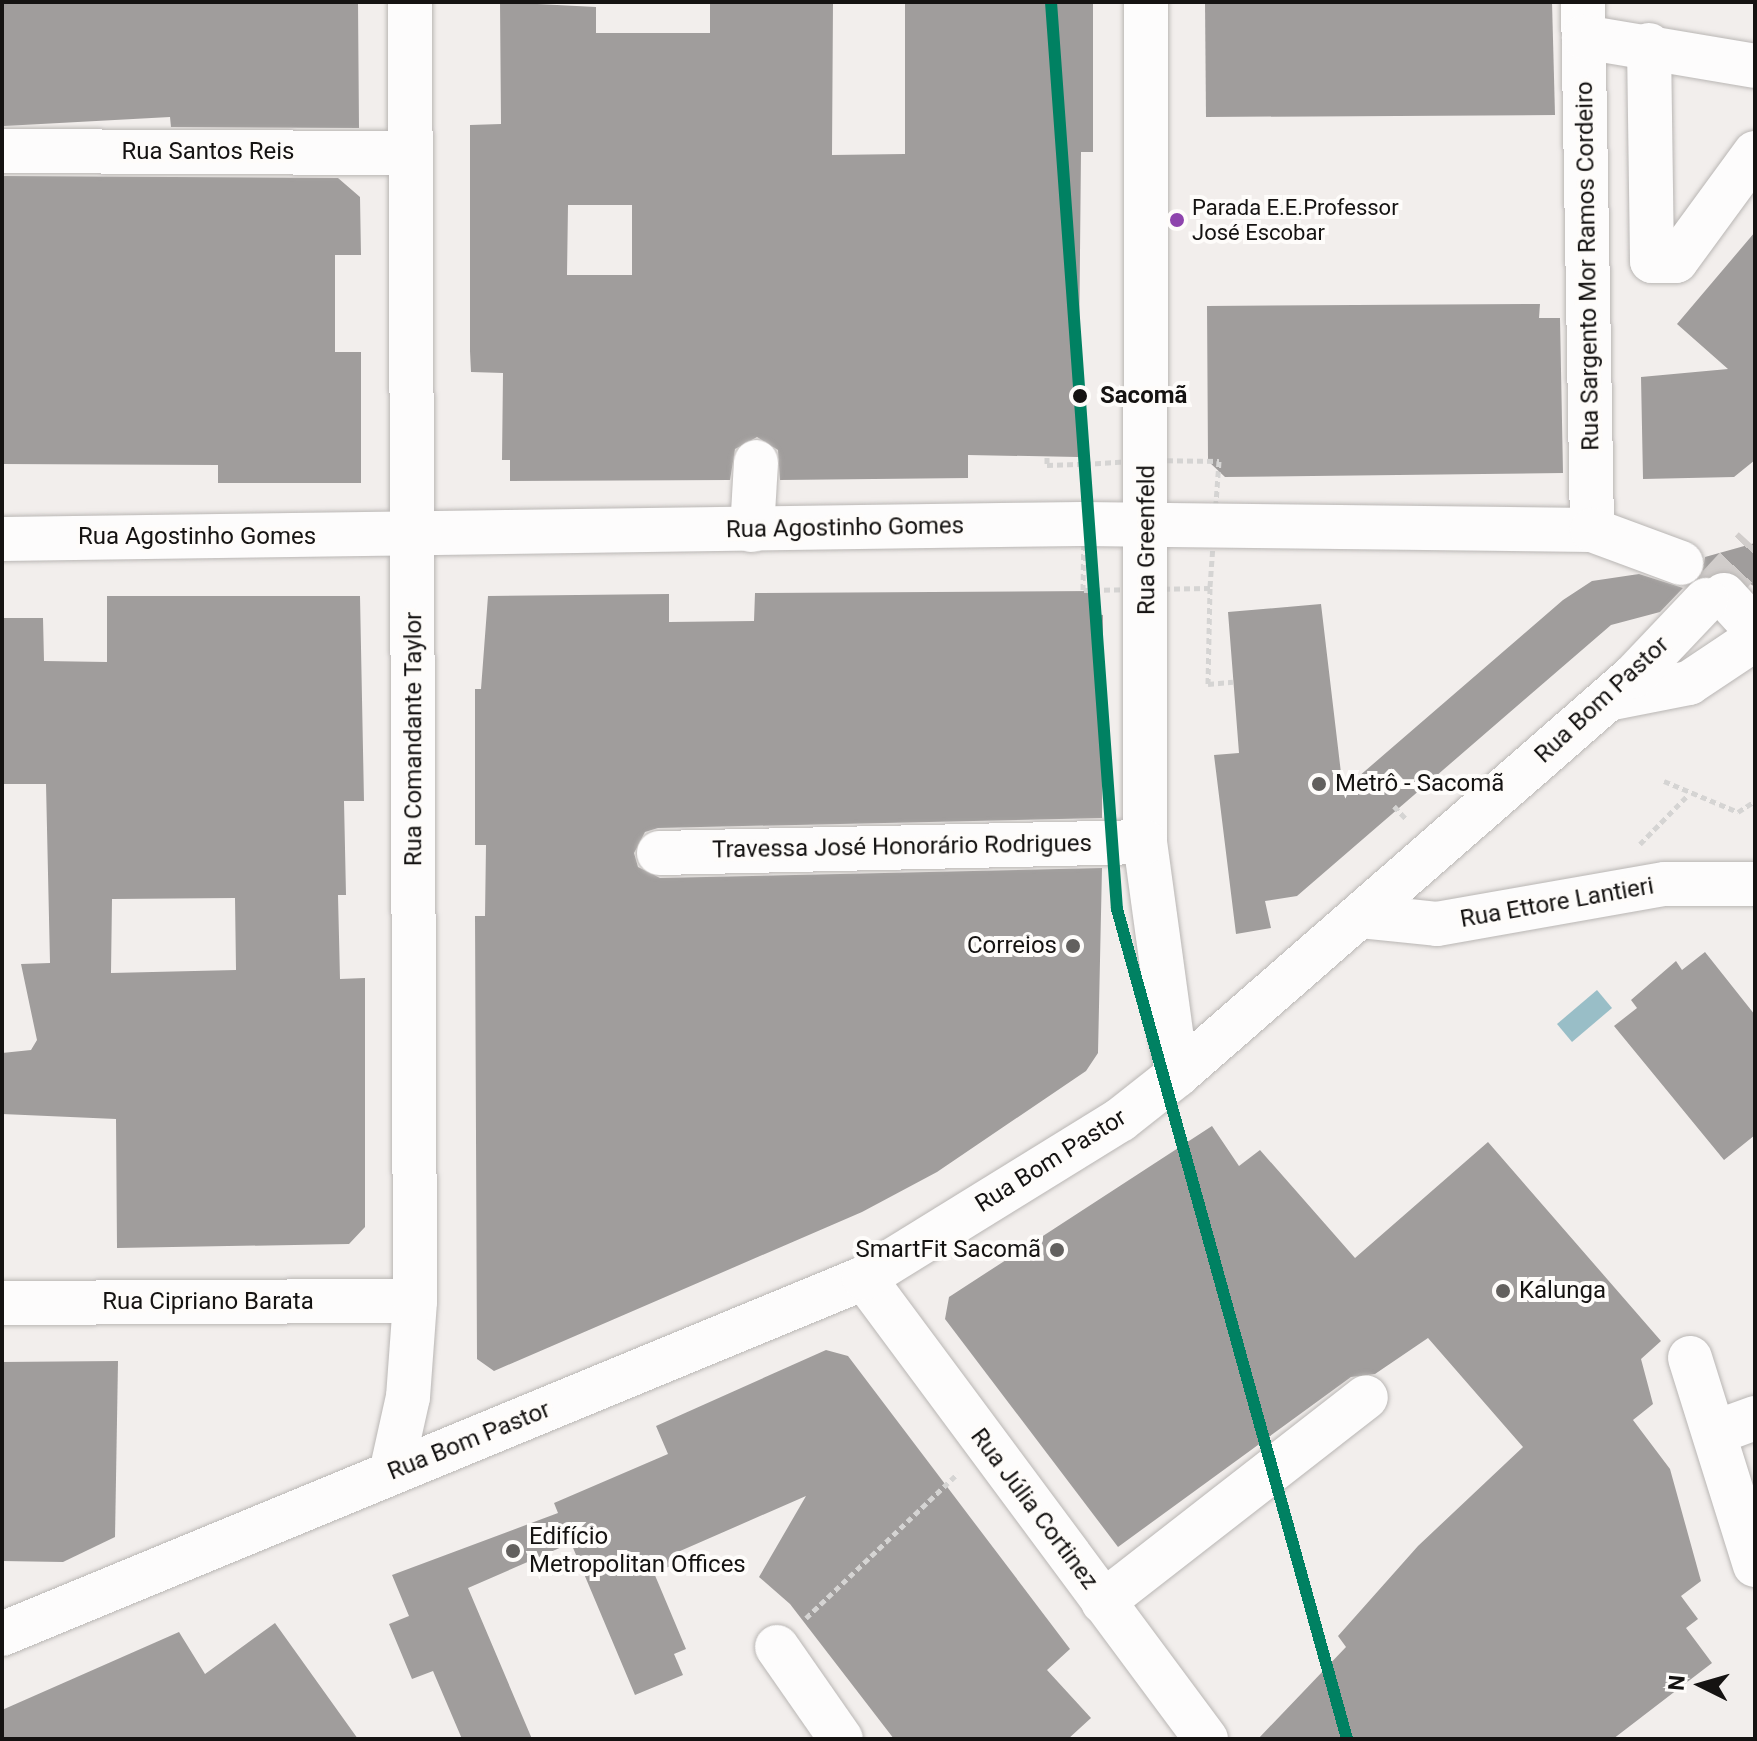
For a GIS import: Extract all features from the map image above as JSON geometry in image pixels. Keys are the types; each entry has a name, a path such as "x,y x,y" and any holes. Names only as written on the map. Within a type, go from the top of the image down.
{"street":[{"name":"Rua Comandante Taylor","path":"391,1473 408,1397 415,1301 410,2"},
{"name":"Rua Greenfeld","path":"1146,2 1148,524 1145,842 1177,1075"},
{"path":"1583,19 1649,45 1755,66"},
{"name":"Rua Sargento Mor Ramos Cordeiro","path":"1583,19 1592,530"},
{"path":"1649,45 1652,261 1676,261 1755,153"},
{"name":"Rua Santos Reis","path":"4,151 411,153"},
{"path":"752,530 756,462"},
{"name":"Rua Agostinho Gomes","path":"2,539 1148,524 1592,530 1681,563"},
{"name":"Rua Bom Pastor","path":"2,1634 864,1278 1120,1120 1177,1075 1608,699 1715,598 1755,629"},
{"path":"1608,699 1689,683 1755,639"},
{"name":"Travessa José Honorário Rodrigues","path":"659,853 1145,842"},
{"name":"Rua Ettore Lantieri","path":"1361,916 1437,924 1665,884 1755,884"},
{"name":"Rua Júlia Cortinez","path":"864,1278 1206,1739"},
{"name":"Rua Cipriano Barata","path":"2,1303 415,1301"},
{"path":"1690,1358 1755,1565"},
{"path":"1103,1602 1366,1397"},
{"path":"1714,1433 1755,1418"},
{"path":"777,1647 841,1739"}],"path":[{"path":"1047,457 1047,465 1085,464"},
{"path":"1210,588 1208,684 1233,682"},
{"path":"1664,781 1738,812 1755,801"},
{"path":"1626,854 1689,794"},
{"path":"777,1647 986,1446"}],"water":[{"path":"1597,990 1612,1008 1572,1042 1557,1024"}],"building":[{"path":"2,2 358,2 359,128 171,127 170,117 4,126"},
{"path":"500,2 596,7 596,33 710,33 710,2 833,2 832,155 905,154 905,2 1093,2 1093,152 1081,152 1078,457 968,455 968,478 780,480 778,450 757,437 735,449 730,480 510,481 510,460 502,460 503,373 471,372 470,351 470,125 501,124","holes":["568,205 632,205 632,275 567,275"]},
{"path":"1205,2 1552,2 1555,115 1206,117"},
{"path":"3,176 338,178 360,197 361,255 335,255 335,352 361,352 361,483 218,483 218,465 2,464"},
{"path":"1755,232 1755,460 1734,477 1643,479 1641,377 1728,369 1677,324"},
{"path":"1540,304 1539,318 1560,318 1563,473 1225,477 1208,461 1207,306"},
{"path":"1755,543 1755,587 1731,571 1702,576 1705,557"},
{"name":"Metrô - Sacomã","path":"1639,574 1683,588 1660,612 1611,625 1297,896 1265,901 1271,928 1236,934 1214,755 1239,753 1228,612 1321,604 1343,790 1563,600 1592,581"},
{"path":"1095,591 1096,614 1103,615 1102,818 658,828 645,832 634,853 638,867 660,878 1102,868 1098,1053 1086,1071 937,1172 862,1212 494,1371 477,1359 475,916 485,916 486,845 475,845 475,689 481,689 488,596 669,594 669,622 754,621 755,593"},
{"path":"107,596 360,596 364,801 344,801 346,895 338,895 340,979 365,978 365,1227 349,1244 117,1248 116,1119 2,1114 2,1053 31,1050 37,1040 21,964 50,963 46,784 2,784 2,618 43,618 44,661 107,662","holes":["235,898 236,970 111,973 112,899"]},
{"path":"1705,952 1755,1015 1755,1135 1724,1160 1614,1026 1637,1008 1631,1000 1676,961 1682,970"},
{"path":"1212,1126 1239,1166 1260,1150 1355,1258 1488,1142 1661,1341 1641,1359 1653,1404 1633,1420 1670,1469 1701,1581 1681,1596 1698,1619 1686,1628 1712,1663 1613,1739 1258,1739 1346,1647 1338,1636 1418,1546 1523,1447 1428,1338 1375,1374 1351,1377 1118,1547 945,1319 949,1297"},
{"path":"826,1350 848,1356 1070,1649 1047,1670 1091,1718 1068,1739 894,1739 790,1604 759,1577 806,1496 671,1555 675,1564 654,1573 686,1649 674,1654 683,1675 635,1695 571,1543 468,1588 532,1739 462,1739 433,1671 412,1679 389,1624 409,1616 392,1575 558,1513 554,1503 668,1454 656,1426"},
{"path":"118,1361 115,1537 63,1562 2,1561 2,1362"},
{"path":"275,1623 358,1739 2,1739 2,1710 179,1632 205,1674"}],"tunnel":[{"path":"1706,600 1755,547"}],"transit line":[{"path":"1051,2 1117,909 1347,1739"}],"place":[{"name":"Parada E.E.Professor José Escobar","path":"1177,220"},
{"name":"Sacomã","path":"1080,396"},
{"name":"Metrô - Sacomã","path":"1319,784"},
{"name":"Correios","path":"1073,946"},
{"name":"SmartFit Sacomã","path":"1057,1250"},
{"name":"Kalunga","path":"1503,1291"},
{"name":"Edifício Metropolitan Offices","path":"513,1551"}]}
